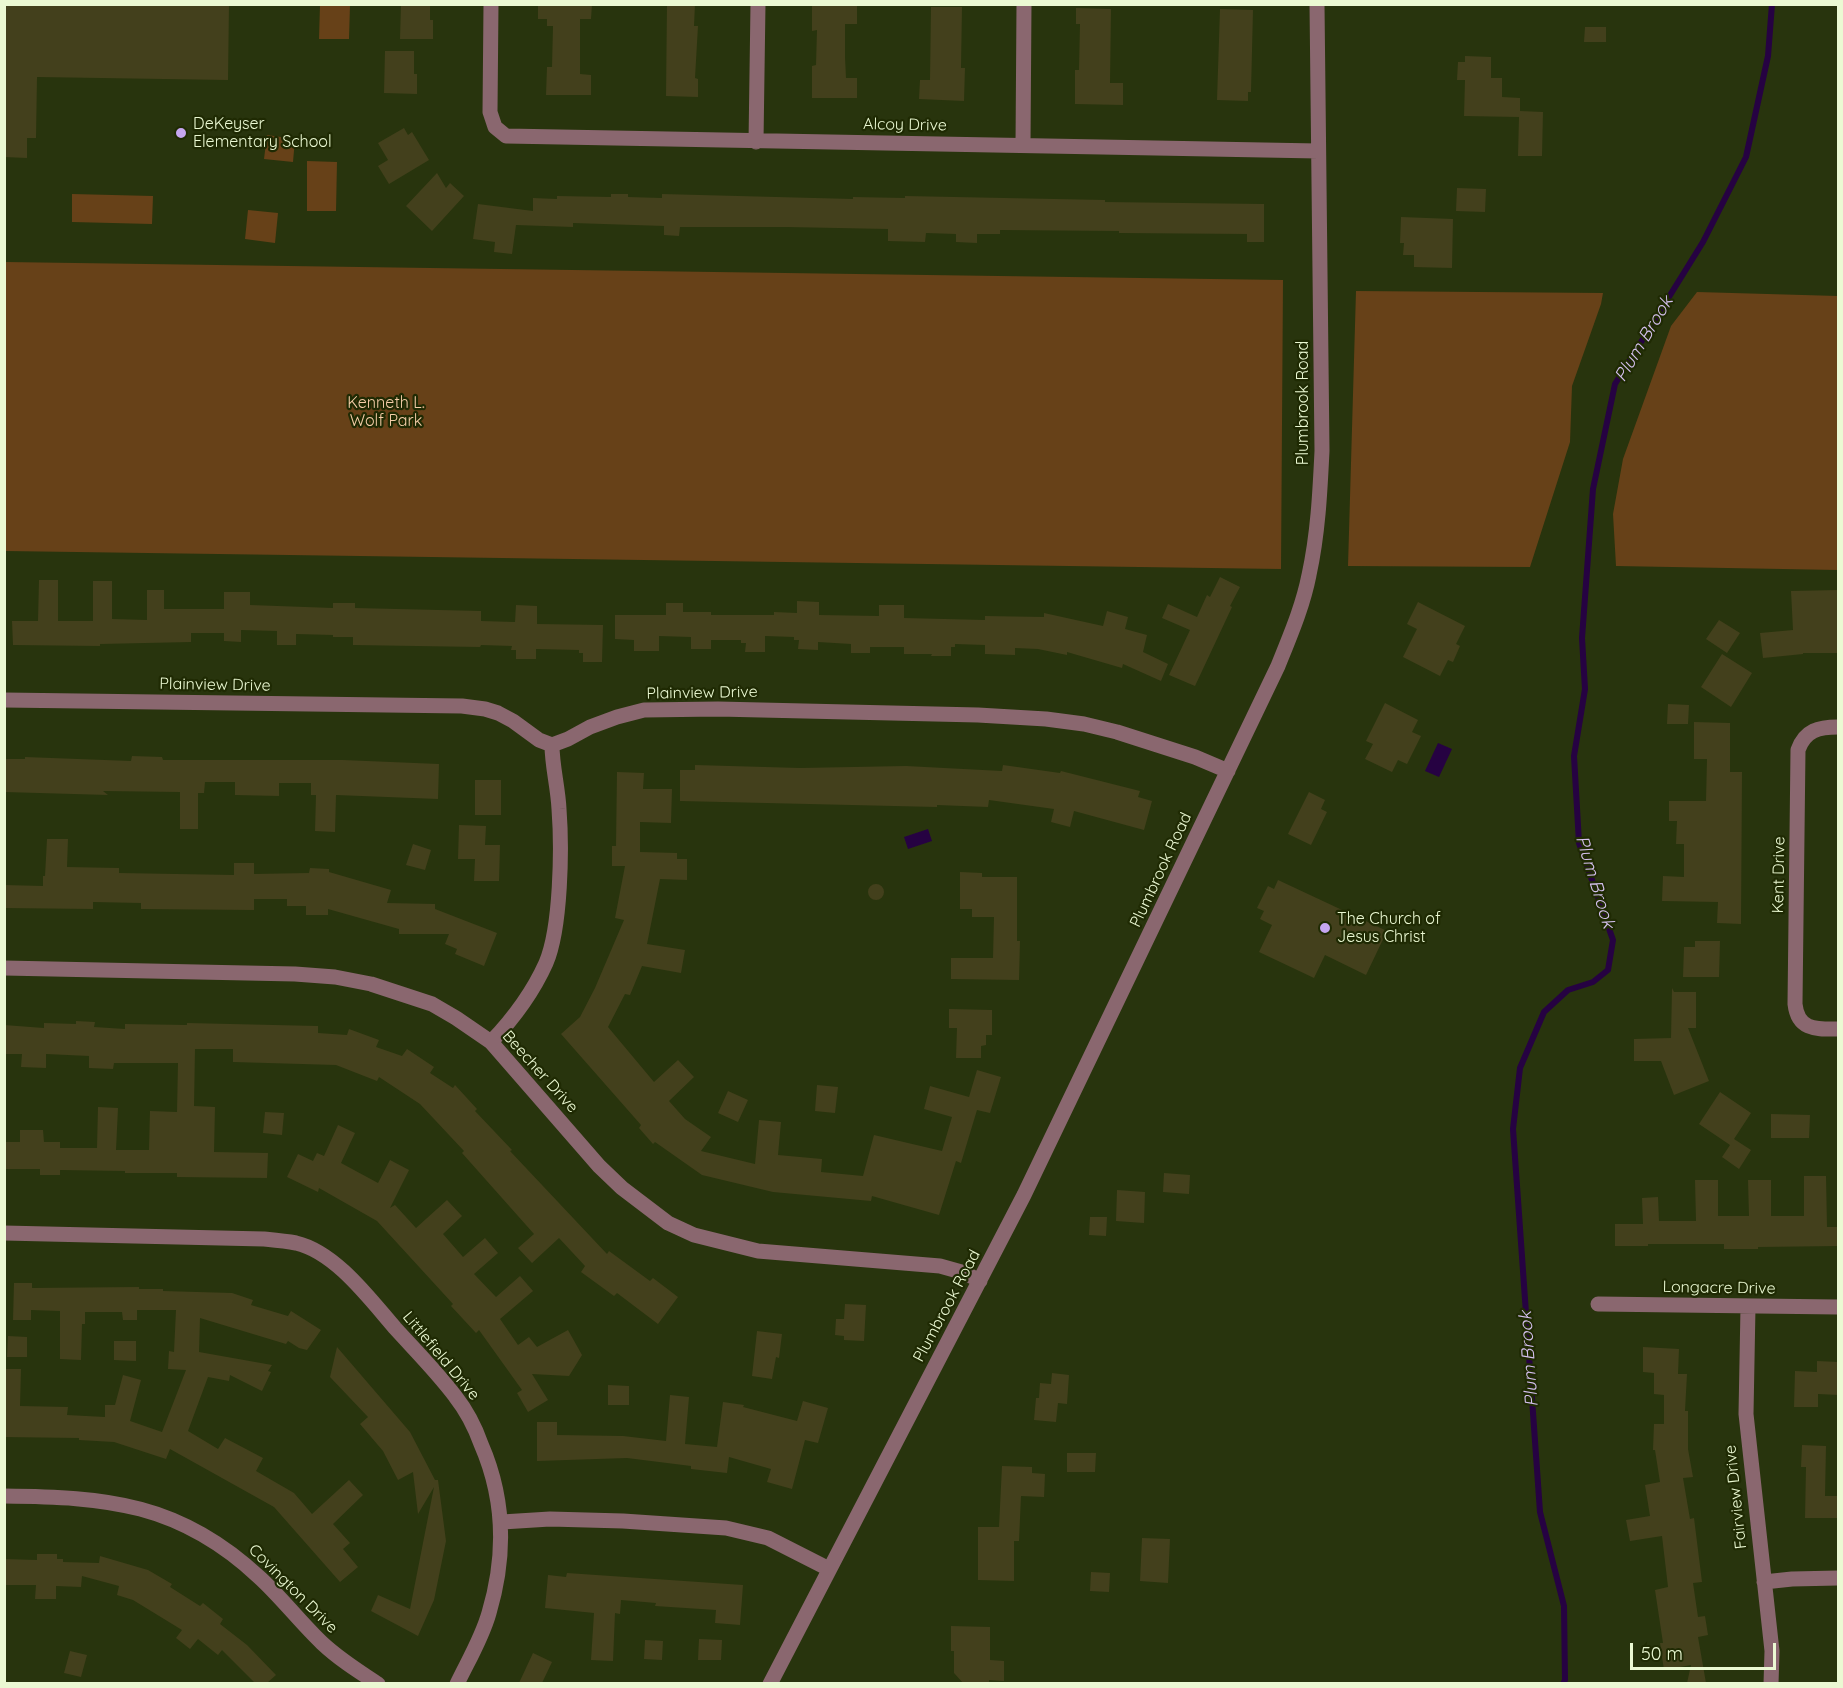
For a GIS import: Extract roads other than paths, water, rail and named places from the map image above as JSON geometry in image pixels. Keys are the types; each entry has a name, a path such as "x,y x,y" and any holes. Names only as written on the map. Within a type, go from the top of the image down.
{"street":[{"name":"Alcoy Drive","path":"491,4 490,112 495,127 506,136 1318,151"},
{"path":"756,142 758,4"},
{"path":"1023,145 1024,4"},
{"name":"Plumbrook Road","path":"770,1683 1050,1142 1278,666 1297,618 1309,575 1315,539 1320,503 1322,451 1317,4"},
{"name":"Plainview Drive","path":"4,700 462,706 498,713 513,720 538,740 552,745 590,727 644,710 978,715 1046,719 1095,727 1185,754 1228,771"},
{"name":"Kent Drive","path":"1839,727 1814,729 1806,735 1798,750 1795,1004 1799,1018 1804,1024 1810,1027 1839,1029"},
{"path":"491,1042 506,1026 532,990 546,962 552,941 558,900 560,825 552,745"},
{"name":"Beecher Drive","path":"4,968 295,974 335,977 371,984 432,1004 491,1042 599,1166 622,1188 668,1223 694,1235 758,1251 940,1266 965,1273 980,1281"},
{"name":"Littlefield Drive","path":"4,1233 264,1239 297,1243 329,1259 360,1289 456,1397 474,1425 489,1462 499,1500 502,1522 500,1563 489,1615 457,1683"},
{"name":"Longacre Drive","path":"1598,1304 1839,1307"},
{"name":"Fairview Drive","path":"1748,1307 1746,1414 1772,1651 1771,1683"},
{"name":"Covington Drive","path":"4,1496 105,1501 158,1514 196,1531 237,1557 261,1578 322,1644 345,1664 378,1683"},
{"path":"502,1522 550,1519 726,1528 768,1538 829,1569"},
{"path":"1764,1582 1839,1578"}],"waterway":[{"name":"Plum Brook","path":"1563,1684 1565,1680 1564,1606 1540,1512 1513,1129 1520,1068 1544,1012 1568,990 1593,982 1608,970 1613,940 1579,843 1574,756 1585,689 1582,638 1593,489 1615,384 1703,242 1746,157 1768,56 1772,4"}],"place":[{"name":"DeKeyser Elementary School","path":"181,133"},
{"name":"The Church of Jesus Christ","path":"1325,928"}],"park label":[{"name":"Kenneth L. Wolf Park","path":"386,412"}]}
